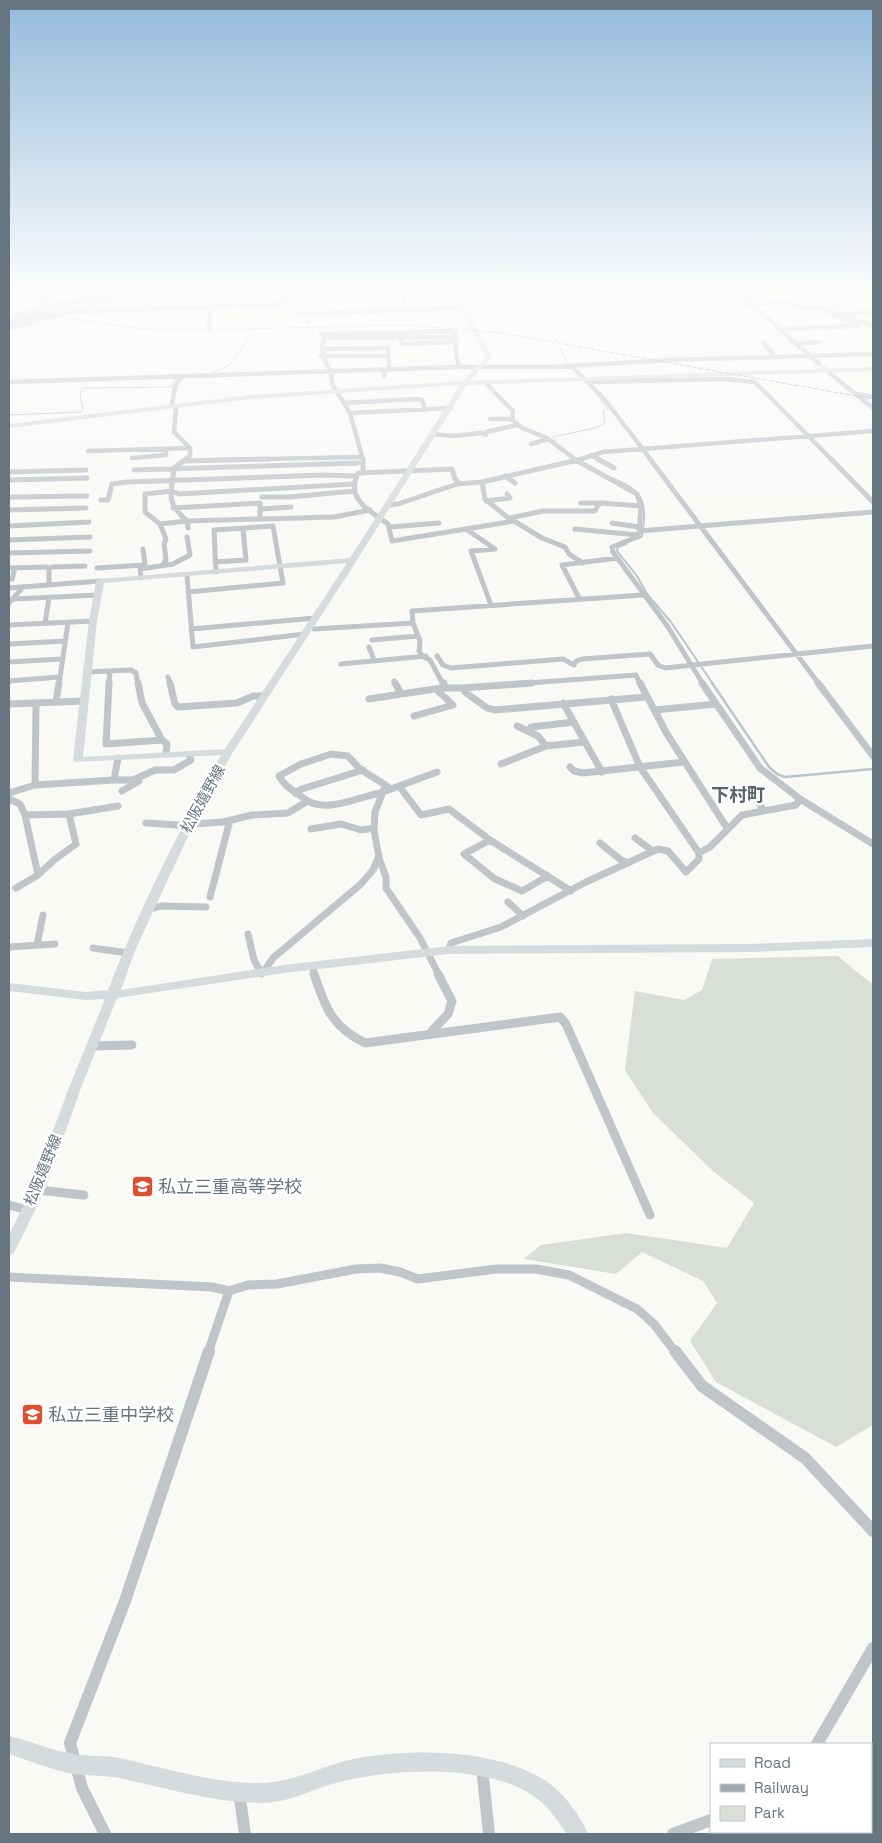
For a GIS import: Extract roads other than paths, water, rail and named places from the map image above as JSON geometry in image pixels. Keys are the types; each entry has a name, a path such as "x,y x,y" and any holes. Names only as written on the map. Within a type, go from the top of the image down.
{"main road":[{"name":"松阪嬉野線","path":"9,1249 38,1190 91,1046 128,953 189,824 228,752 309,631 472,374"},
{"path":"9,426 176,406 337,390 485,382 586,381 727,374"},
{"path":"228,752 78,760 93,621 100,580 187,574 216,567 279,567 353,560"},
{"path":"9,988 86,996 133,993 427,951 751,948 873,943"},
{"path":"9,1745 74,1764 102,1765 239,1792 285,1792 337,1773 404,1763 482,1767 513,1776 540,1789 566,1815 578,1834"}],"street":[{"path":"9,382 272,374"},
{"path":"333,374 332,384 350,413 362,454 361,457 364,458 361,470 356,476 354,484 355,497 358,502 390,527 392,541 466,528 543,511 595,511 598,504 602,503"},
{"path":"579,374 642,450 873,756"},
{"path":"832,376 873,408"},
{"path":"182,377 171,390 172,405 176,406 174,432 190,448 190,456 174,468 172,491 173,508 187,521 188,528"},
{"path":"586,381 726,379 755,382 873,502"},
{"path":"485,382 513,411 512,419 517,425 548,439 575,460 602,476 628,486 636,494 641,506 639,531"},
{"path":"856,394 873,396"},
{"path":"344,403 417,399 422,400 425,410"},
{"path":"350,413 451,408"},
{"path":"490,419 512,419"},
{"path":"433,434 453,436 486,434 517,425"},
{"path":"515,432 525,429"},
{"path":"389,505 398,504 459,483 482,482 603,452 873,431"},
{"path":"531,444 548,439"},
{"path":"88,452 190,448"},
{"path":"132,458 160,457 166,455 166,450"},
{"path":"102,458 103,451"},
{"path":"591,455 614,468"},
{"path":"184,461 361,457"},
{"path":"260,517 262,458"},
{"path":"134,470 358,463"},
{"path":"361,470 452,469 455,479 459,483"},
{"path":"9,472 86,470"},
{"path":"101,500 108,500 112,484 333,474 356,476"},
{"path":"505,476 515,483"},
{"path":"9,480 87,478"},
{"path":"482,482 486,501 542,538 565,547 569,554 583,563"},
{"path":"354,484 179,494 172,491 150,493 144,495 145,512 160,524 260,517 334,517 370,510"},
{"path":"262,497 289,497 355,491"},
{"path":"9,497 87,496"},
{"path":"486,501 509,496 517,505"},
{"path":"581,503 641,506"},
{"path":"173,508 292,507"},
{"path":"9,510 86,508"},
{"path":"490,513 498,509"},
{"path":"575,529 639,531 873,512"},
{"path":"9,526 89,522"},
{"path":"390,527 440,523"},
{"path":"612,523 639,531"},
{"path":"160,524 166,539 164,544 165,564"},
{"path":"188,592 283,583 273,526 243,528 214,530 216,567 246,560 243,528"},
{"path":"466,528 495,549 471,551 491,605"},
{"path":"639,531 612,548 643,595 668,627 690,665 760,768 800,799 873,844"},
{"path":"9,540 90,537"},
{"path":"142,578 140,569 185,559 190,555 187,537"},
{"path":"143,549 145,565"},
{"path":"9,553 90,551"},
{"path":"579,598 562,565 618,558"},
{"path":"96,568 165,564"},
{"path":"12,579 12,568 47,567 49,569 52,567 85,566"},
{"path":"49,569 49,585"},
{"path":"187,574 192,647 309,631 413,622"},
{"path":"9,588 100,580"},
{"path":"12,601 23,586"},
{"path":"12,601 98,595"},
{"path":"414,716 452,705 439,692 444,683 430,660 419,652 418,636 413,622 412,611 643,595"},
{"path":"45,623 49,598"},
{"path":"190,629 316,618"},
{"path":"9,625 93,621"},
{"path":"56,701 68,623"},
{"path":"372,640 418,636"},
{"path":"9,644 65,641"},
{"path":"574,665 576,661 582,658 650,654 658,665 665,668 873,646"},
{"path":"369,647 374,660"},
{"path":"341,664 434,656 443,665 451,668 563,659 574,665 582,679"},
{"path":"9,662 62,659"},
{"path":"88,672 130,670 136,673 142,703 162,740 167,744 166,754"},
{"path":"110,672 106,744 162,740"},
{"path":"370,699 441,688 636,675 646,697 684,762 727,828"},
{"path":"9,680 59,677"},
{"path":"168,678 175,704 178,707 236,703 252,696 264,696"},
{"path":"394,681 401,694"},
{"path":"463,688 465,692 487,708 495,710 646,697"},
{"path":"449,950 451,943 501,927 571,890 658,849 668,851 686,872 699,859 700,853 640,767 610,699"},
{"path":"9,704 84,701"},
{"path":"35,785 36,703"},
{"path":"564,703 602,772"},
{"path":"655,710 716,704"},
{"path":"531,727 574,722"},
{"path":"517,726 535,734 546,743 546,746"},
{"path":"501,764 546,746 585,742"},
{"path":"433,1034 432,1031 435,1026 450,1011 452,1000 427,951 406,917 391,899 386,888 388,882 379,856 373,813 381,793 386,786 363,770 348,755 339,753 301,763 279,776 286,787 306,802 329,807 366,795 381,793 437,772"},
{"path":"9,792 35,785 134,780 156,770 178,769 186,766 191,760 190,757"},
{"path":"114,780 118,758"},
{"path":"570,767 574,771 583,773 684,762"},
{"path":"295,793 302,788 363,770"},
{"path":"122,791 159,771"},
{"path":"399,786 421,815 449,808 490,840 571,890"},
{"path":"755,797 764,811"},
{"path":"700,853 706,852 727,828 743,814 796,805 800,799"},
{"path":"9,800 20,804 25,816 38,876"},
{"path":"146,823 178,825 230,820 252,815 264,816 288,813 306,802"},
{"path":"25,816 70,814 118,806"},
{"path":"16,888 38,876 54,860 76,844 70,814"},
{"path":"210,897 230,820"},
{"path":"311,829 341,824 361,830 374,828"},
{"path":"635,838 653,851"},
{"path":"490,840 464,854 495,879 522,891 548,876"},
{"path":"600,843 621,860 628,863"},
{"path":"248,934 254,960 262,974 272,958 361,884 373,870 379,856"},
{"path":"508,902 523,916"},
{"path":"147,910 161,906 206,907"},
{"path":"37,945 43,915"},
{"path":"9,947 55,944"},
{"path":"93,948 128,953"},
{"path":"312,966 327,1013 342,1030 354,1039 365,1043 378,1043 560,1017 566,1024 650,1215"},
{"path":"91,1046 132,1045"},
{"path":"38,1190 84,1194"},
{"path":"9,1205 27,1210"},
{"path":"9,1277 212,1287 229,1291 248,1285 277,1284 356,1269 380,1268 400,1272 418,1279 496,1269 536,1269 569,1275 637,1310 654,1324 702,1386 806,1458 873,1531"},
{"path":"105,1834 82,1788 74,1764 70,1743 125,1601 229,1291"},
{"path":"818,1743 873,1648"},
{"path":"482,1767 489,1834"},
{"path":"239,1792 245,1834"},
{"path":"674,1834 710,1820"}],"waterway":[{"path":"577,374 580,378"},
{"path":"9,415 81,412 83,408 80,397 82,388 170,387 177,378"},
{"path":"557,443 553,437 595,428 605,423 603,411 608,409 595,392"},
{"path":"612,478 631,488 641,499 644,524 642,536 638,539"},
{"path":"626,544 618,547 617,551 637,576 647,594 671,622 713,684"},
{"path":"712,683 769,767 777,774 785,777 873,769"}],"railway":[{"path":"732,374 873,399"}],"place":[{"name":"私立三重高等学校","path":"142,1187"},
{"name":"私立三重中学校","path":"32,1415"}],"district":[{"name":"下村町","path":"738,795"}]}
